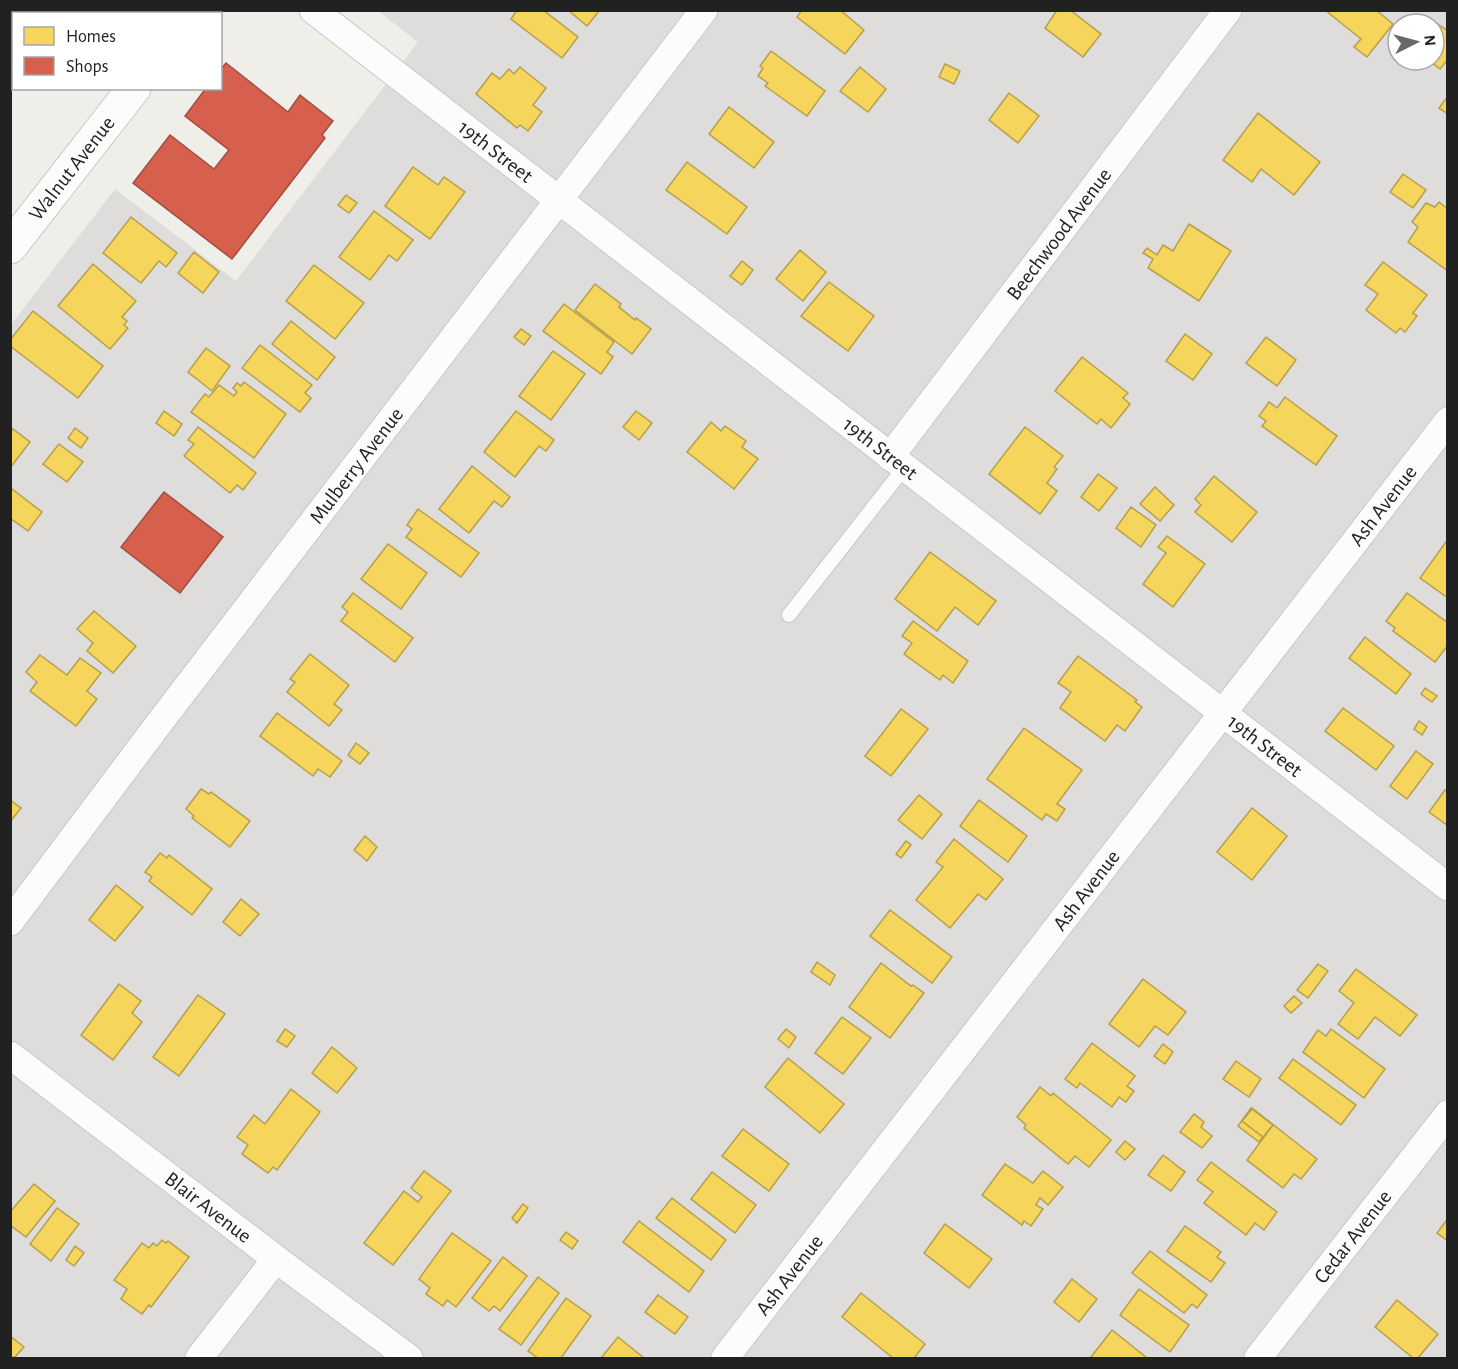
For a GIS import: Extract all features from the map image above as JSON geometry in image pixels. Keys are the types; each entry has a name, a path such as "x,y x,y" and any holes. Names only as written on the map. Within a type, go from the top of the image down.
{"street":[{"name":"19th Street","path":"312,10 1448,887"},
{"name":"Mulberry Avenue","path":"10,922 704,10"},
{"name":"Beechwood Avenue","path":"897,462 1228,10"},
{"name":"Walnut Avenue","path":"10,247 132,90"},
{"name":"Ash Avenue","path":"725,1359 1448,421"},
{"name":"Blair Avenue","path":"10,1055 409,1359"},
{"name":"Cedar Avenue","path":"1258,1359 1448,1114"},
{"path":"199,1359 276,1259"}],"lane":[{"name":"Beechwood Avenue","path":"789,615 897,462"}],"shaded area":[{"path":"378,11 1447,11 1447,1358 11,1358 10,326 115,189 236,281 418,42"}],"building: Homes":[{"path":"517,10 543,10 578,37 562,58 511,19"},
{"path":"568,10 600,10 587,26"},
{"path":"802,10 840,10 864,30 845,54 797,17"},
{"path":"1057,10 1070,10 1101,34 1083,57 1045,28"},
{"path":"1325,10 1376,10 1386,18 1386,33 1367,57 1354,47 1361,39"},
{"path":"1446,30 1448,31 1448,59 1446,62"},
{"path":"771,51 825,91 807,116 765,86 768,83 758,76 763,68 760,66"},
{"path":"945,64 960,71 954,84 939,77"},
{"path":"520,67 546,88 533,105 542,112 528,131 520,125 517,128 476,94 492,73 500,79 509,69 514,74"},
{"path":"860,67 886,89 868,112 840,91"},
{"path":"1009,93 1039,116 1018,143 989,120"},
{"path":"1448,96 1448,114 1439,108"},
{"path":"729,107 774,142 754,168 709,134"},
{"path":"1258,113 1320,162 1294,195 1261,169 1252,182 1223,160"},
{"path":"687,162 747,207 727,234 666,190"},
{"path":"413,167 438,185 444,177 465,192 430,239 385,206"},
{"path":"1403,174 1426,190 1413,208 1390,192"},
{"path":"346,195 357,203 349,213 338,205"},
{"path":"1439,202 1448,209 1448,271 1408,242 1418,227 1412,222 1426,203 1435,207"},
{"path":"374,211 413,240 397,261 389,255 370,280 339,257"},
{"path":"131,217 177,253 166,267 159,261 141,283 103,253"},
{"path":"1189,224 1231,251 1199,301 1148,268 1153,259 1143,253 1147,248 1157,255 1163,245 1173,251"},
{"path":"800,250 826,272 803,301 776,279"},
{"path":"194,252 219,272 203,293 178,273"},
{"path":"742,261 753,270 742,285 730,276"},
{"path":"1383,262 1427,295 1413,313 1417,316 1405,332 1400,328 1396,333 1366,310 1378,294 1365,285"},
{"path":"93,264 136,301 122,317 127,321 124,325 128,328 110,349 58,306"},
{"path":"314,265 364,303 335,339 286,301"},
{"path":"829,282 874,316 848,351 801,316"},
{"path":"595,284 621,304 619,307 635,320 636,318 651,329 632,354 575,310"},
{"path":"564,304 614,342 607,352 613,357 601,374 543,331"},
{"path":"33,311 103,366 78,398 10,346 10,340"},
{"path":"291,321 335,357 317,380 272,344"},
{"path":"521,329 531,336 524,345 514,337"},
{"path":"1185,334 1212,354 1193,380 1166,361"},
{"path":"1266,337 1296,360 1277,386 1246,363"},
{"path":"260,345 312,385 305,393 311,398 300,412 242,368"},
{"path":"206,348 230,366 212,391 188,372"},
{"path":"553,351 585,374 551,420 519,396"},
{"path":"1082,357 1128,393 1123,398 1130,404 1111,428 1101,419 1097,424 1055,391"},
{"path":"244,382 286,414 254,458 191,412 205,394 209,397 219,385 234,396 237,392 233,388 237,383 241,386"},
{"path":"1285,397 1337,436 1316,465 1262,426 1266,421 1259,416 1269,402 1277,408"},
{"path":"164,411 182,424 174,436 156,423"},
{"path":"516,411 554,440 546,451 539,446 515,477 484,452"},
{"path":"636,411 652,423 639,440 623,427"},
{"path":"711,422 721,431 725,426 746,441 742,447 758,459 734,489 687,452"},
{"path":"198,427 256,473 243,490 237,485 230,493 184,456 194,444 188,440"},
{"path":"1025,427 1063,456 1054,467 1057,469 1047,483 1057,491 1040,514 989,474"},
{"path":"75,428 88,438 81,448 68,438"},
{"path":"13,429 30,442 10,468 10,433"},
{"path":"59,444 83,462 67,482 43,464"},
{"path":"472,466 510,497 502,507 494,501 469,533 439,509"},
{"path":"1098,474 1117,488 1099,511 1081,497"},
{"path":"1214,476 1257,512 1232,542 1195,512 1201,505 1195,499"},
{"path":"1155,487 1174,505 1160,521 1140,504"},
{"path":"12,489 42,512 28,531 10,518 10,491"},
{"path":"1131,507 1156,525 1141,547 1116,528"},
{"path":"418,509 479,553 461,577 406,537 412,529 407,525"},
{"path":"1167,536 1205,564 1173,607 1143,584 1166,553 1158,547"},
{"path":"1448,539 1448,598 1420,578"},
{"path":"388,544 427,573 401,609 361,579"},
{"path":"930,552 996,601 978,625 955,607 937,631 895,599"},
{"path":"353,593 413,638 395,662 341,621 348,612 342,607"},
{"path":"1407,593 1448,623 1448,645 1435,662 1393,631 1395,628 1386,621"},
{"path":"94,611 136,646 113,673 87,651 93,643 77,629"},
{"path":"913,621 968,661 953,683 943,675 940,680 904,654 912,643 902,636"},
{"path":"1365,637 1411,674 1396,694 1349,658"},
{"path":"310,654 349,685 334,704 342,710 329,726 287,692 295,682 290,679"},
{"path":"40,655 67,675 80,658 101,673 87,691 97,699 76,726 30,691 37,682 26,672"},
{"path":"1078,656 1137,700 1135,702 1142,707 1125,731 1117,725 1105,741 1060,708 1071,692 1058,683"},
{"path":"1425,688 1437,696 1432,702 1421,694"},
{"path":"1343,708 1394,746 1376,770 1325,731"},
{"path":"901,709 928,729 891,776 865,756"},
{"path":"277,713 342,761 330,777 318,769 313,776 260,736"},
{"path":"1419,721 1427,727 1422,735 1414,729"},
{"path":"1024,728 1082,770 1057,804 1065,809 1057,821 1046,814 1042,820 987,779"},
{"path":"356,743 369,753 360,764 348,755"},
{"path":"1416,751 1433,764 1407,799 1390,786"},
{"path":"201,789 209,794 211,792 250,821 230,847 192,818 194,816 186,809"},
{"path":"1445,790 1448,791 1447,825 1429,812"},
{"path":"919,795 942,814 922,839 898,820"},
{"path":"10,800 21,808 10,822"},
{"path":"979,800 1027,836 1008,862 960,826"},
{"path":"1252,808 1287,836 1252,880 1217,852"},
{"path":"365,836 377,847 367,861 354,850"},
{"path":"954,839 1003,879 986,900 978,894 950,928 916,900 943,867 936,862"},
{"path":"906,841 911,845 901,858 896,854"},
{"path":"160,853 167,858 169,855 212,889 192,915 149,881 152,877 145,872"},
{"path":"116,885 143,907 115,941 89,920"},
{"path":"241,899 259,914 240,936 223,922"},
{"path":"890,910 952,957 932,983 870,936"},
{"path":"817,962 835,975 830,985 811,972"},
{"path":"881,963 924,993 890,1038 849,1007"},
{"path":"1318,964 1328,971 1308,998 1297,990"},
{"path":"1356,969 1417,1015 1400,1036 1375,1017 1358,1039 1338,1024 1354,1003 1339,991"},
{"path":"1143,979 1186,1012 1168,1035 1155,1026 1139,1047 1109,1024"},
{"path":"119,984 141,1001 132,1013 142,1022 113,1060 81,1035"},
{"path":"198,995 225,1014 179,1076 153,1057"},
{"path":"1294,996 1302,1003 1291,1013 1284,1006"},
{"path":"842,1017 871,1038 843,1074 815,1053"},
{"path":"285,1029 295,1036 287,1047 277,1041"},
{"path":"786,1029 796,1037 789,1048 778,1039"},
{"path":"1331,1029 1385,1069 1364,1098 1303,1052 1318,1030 1326,1036"},
{"path":"1092,1043 1135,1076 1127,1086 1134,1091 1126,1102 1119,1097 1112,1107 1080,1083 1077,1088 1065,1079"},
{"path":"1163,1044 1173,1052 1165,1064 1154,1056"},
{"path":"332,1047 357,1068 337,1093 312,1073"},
{"path":"788,1058 844,1104 820,1133 765,1087"},
{"path":"1293,1059 1356,1105 1341,1125 1279,1078"},
{"path":"1236,1061 1261,1079 1249,1097 1223,1079"},
{"path":"1040,1087 1051,1096 1053,1093 1111,1140 1089,1167 1075,1156 1068,1164 1024,1128 1026,1125 1017,1117"},
{"path":"291,1089 320,1112 277,1170 273,1167 268,1173 242,1154 248,1145 237,1137 254,1115 265,1124"},
{"path":"1251,1108 1242,1121 1263,1137 1259,1142 1238,1126"},
{"path":"1252,1108 1317,1159 1301,1179 1294,1174 1283,1188 1247,1160 1273,1125"},
{"path":"1252,1109 1273,1125 1263,1137 1242,1121"},
{"path":"1194,1114 1204,1122 1201,1127 1212,1136 1202,1148 1180,1132"},
{"path":"743,1129 789,1164 769,1191 722,1156"},
{"path":"1125,1141 1135,1149 1125,1160 1116,1152"},
{"path":"1163,1155 1185,1172 1171,1191 1148,1175"},
{"path":"1211,1162 1277,1212 1264,1230 1255,1223 1246,1235 1204,1203 1213,1192 1197,1180"},
{"path":"1005,1164 1033,1183 1043,1171 1063,1187 1048,1205 1040,1198 1036,1205 1043,1209 1031,1226 1024,1221 1022,1225 982,1195"},
{"path":"424,1171 451,1191 393,1265 364,1243 404,1191 418,1202 422,1197 411,1188"},
{"path":"712,1172 756,1205 735,1233 691,1199"},
{"path":"34,1184 55,1201 26,1237 10,1225 10,1212"},
{"path":"672,1198 726,1240 711,1260 656,1218"},
{"path":"523,1204 528,1208 517,1223 512,1218"},
{"path":"57,1208 79,1224 51,1261 30,1244"},
{"path":"1448,1218 1448,1241 1437,1233"},
{"path":"639,1221 704,1271 689,1292 623,1242"},
{"path":"945,1224 992,1259 969,1288 924,1253"},
{"path":"1185,1226 1221,1252 1217,1257 1225,1263 1211,1282 1167,1251"},
{"path":"566,1232 578,1241 572,1249 560,1240"},
{"path":"452,1233 491,1261 456,1307 447,1300 443,1306 426,1294 430,1288 419,1279"},
{"path":"162,1240 166,1243 168,1241 189,1257 151,1307 149,1305 142,1314 121,1299 127,1289 114,1280 142,1243 149,1248 153,1243 157,1246"},
{"path":"75,1246 84,1253 74,1266 66,1260"},
{"path":"1150,1251 1207,1295 1197,1308 1192,1304 1184,1313 1132,1273"},
{"path":"503,1257 527,1276 500,1311 494,1306 489,1311 472,1298"},
{"path":"538,1277 559,1293 521,1345 499,1329"},
{"path":"1072,1279 1097,1299 1079,1322 1054,1302"},
{"path":"1139,1289 1189,1325 1170,1352 1120,1315"},
{"path":"861,1293 925,1344 914,1358 893,1358 842,1317"},
{"path":"658,1295 688,1317 675,1334 645,1312"},
{"path":"566,1298 591,1316 561,1358 538,1358 528,1351"},
{"path":"1397,1300 1438,1334 1418,1358 1413,1358 1375,1327"},
{"path":"1112,1330 1147,1358 1092,1358"},
{"path":"10,1336 24,1347 14,1358 10,1355"},
{"path":"618,1337 644,1358 601,1358"}],"building: Shops":[{"path":"226,63 288,112 300,95 333,121 322,135 325,138 232,259 133,183 170,135 214,169 229,150 185,116 204,90 222,90 222,68"},
{"path":"164,492 223,537 180,593 121,547"}]}
